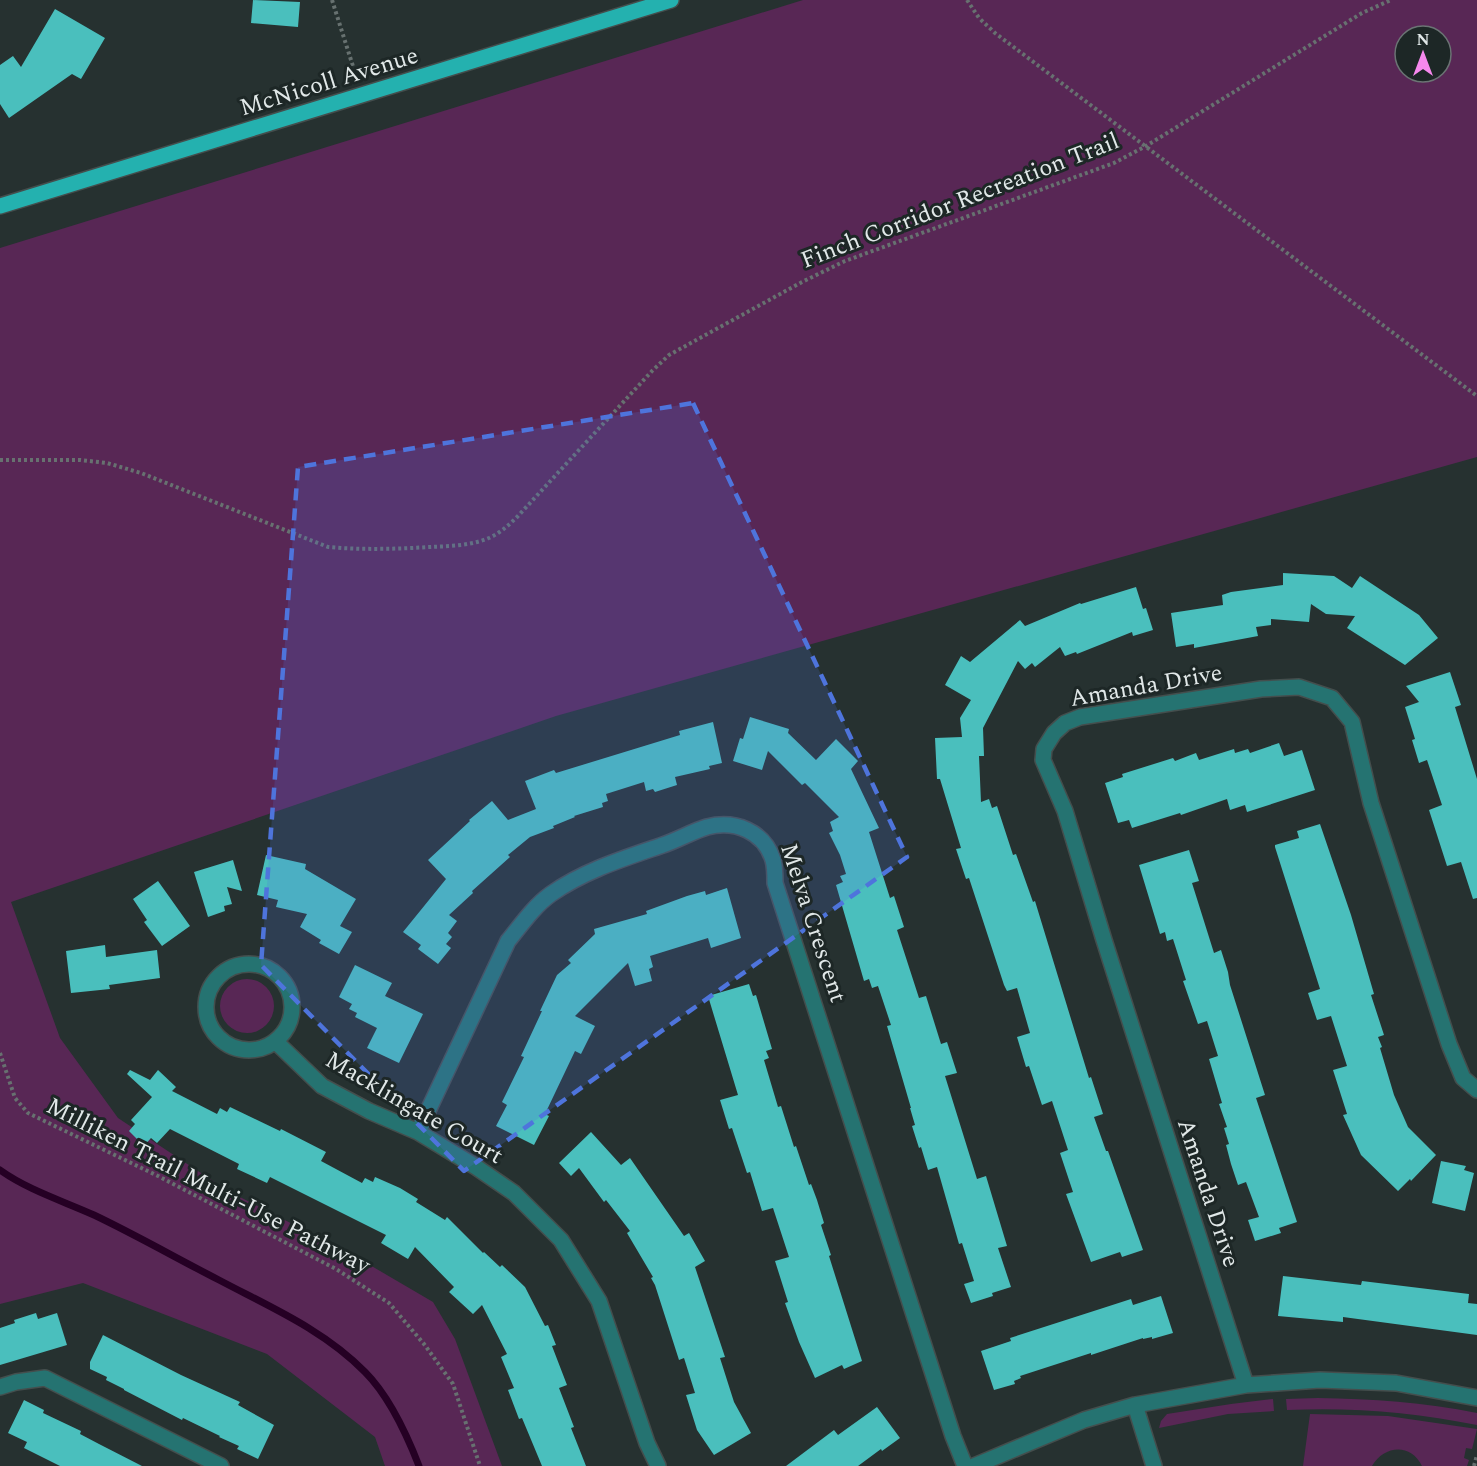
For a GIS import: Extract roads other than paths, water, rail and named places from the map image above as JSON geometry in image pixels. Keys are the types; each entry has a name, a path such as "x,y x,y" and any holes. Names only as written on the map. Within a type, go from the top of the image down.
{"main road":[{"name":"McNicoll Avenue","path":"0,206 671,0"}],"street":[{"name":"Amanda Drive","path":"1246,1385 1065,811 1043,759 1044,749 1054,733 1065,723 1080,717 1261,689 1299,687 1332,698 1352,722 1371,804 1449,1044 1463,1078 1477,1090"},
{"name":"Melva Crescent","path":"418,1132 508,942 529,915 550,895 577,878 611,862 680,840 704,828 724,824 744,828 759,836 769,848 774,862 775,883 953,1436 965,1466"},
{"path":"255,964 269,968 281,977 289,989 292,1004 291,1018 285,1031 275,1041 262,1048 234,1048 212,1031 206,1018 205,1004 208,990 216,978 234,966 255,964"},
{"name":"Macklingate Court","path":"275,1041 322,1086 369,1111 418,1132 514,1193 561,1240 599,1301 647,1443 658,1466"},
{"path":"0,1387 45,1378 221,1466"},
{"path":"974,1466 1084,1420 1135,1405 1246,1385 1320,1380 1396,1383 1477,1398"},
{"path":"1135,1405 1154,1466"}],"waterway":[{"path":"0,1170 34,1189 94,1215 277,1310 332,1344 365,1372 381,1392 403,1429 419,1466"}]}
